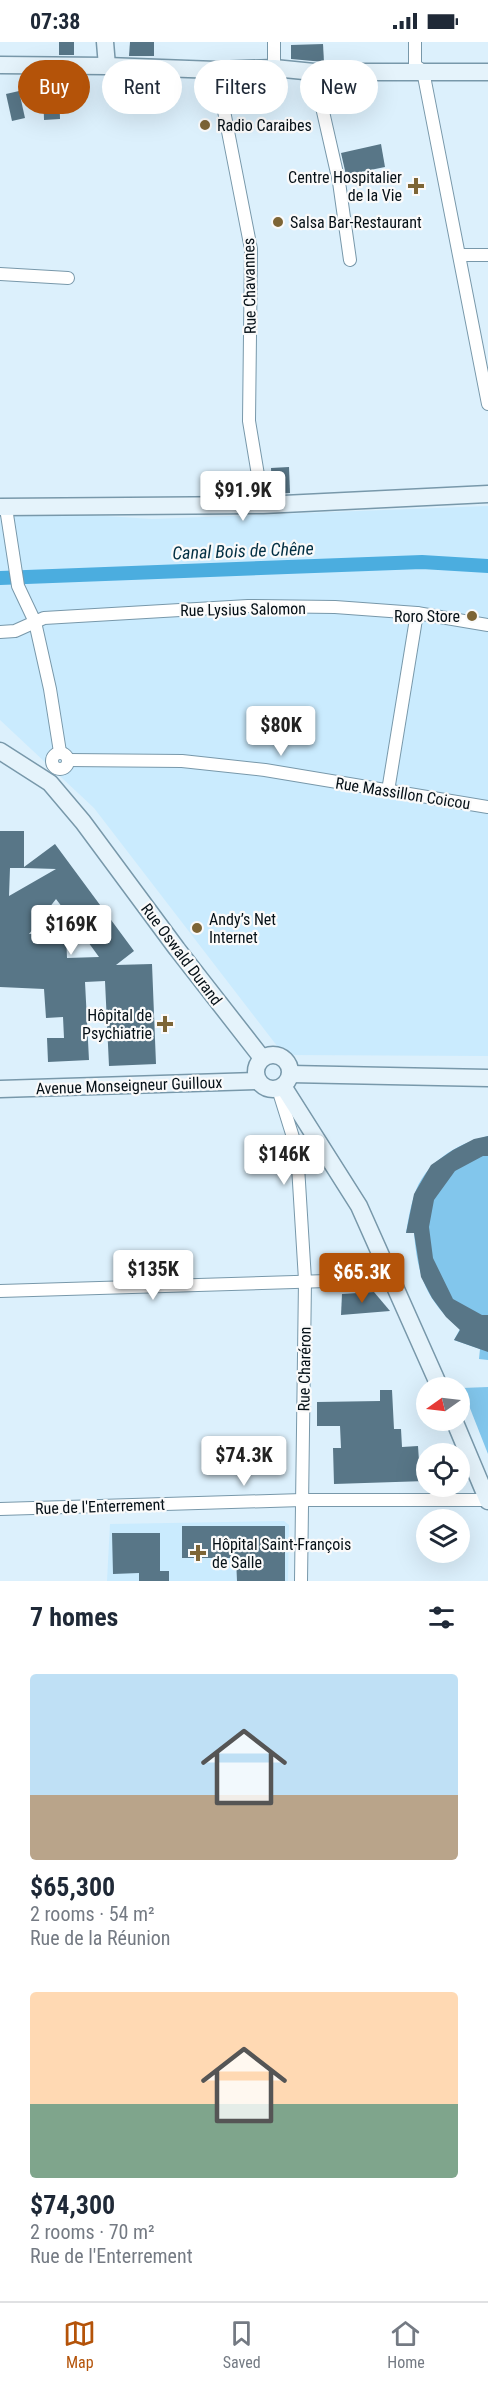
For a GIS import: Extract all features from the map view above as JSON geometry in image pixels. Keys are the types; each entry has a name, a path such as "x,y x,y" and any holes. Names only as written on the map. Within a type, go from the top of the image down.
{"street":[{"path":"105,42 106,60"},
{"path":"274,42 274,60"},
{"path":"416,42 416,65 423,71 488,404"},
{"path":"0,65 102,66"},
{"path":"378,71 488,72"},
{"name":"Rue Chavannes","path":"225,114 251,249 249,421 263,505"},
{"path":"324,114 339,182 350,260"},
{"path":"460,255 488,255"},
{"path":"0,274 68,278"},
{"path":"54,776 66,767 64,756 35,622 18,586 15,559 3,508 263,505 488,494"},
{"name":"Rue Lysius Salomon","path":"0,632 15,631 44,618 61,616 248,606 335,607 417,613 488,625"},
{"path":"387,791 417,613"},
{"name":"Rue Oswald Durand","path":"0,750 54,776 83,822 177,949 262,1058"},
{"name":"Rue Massillon Coicou","path":"64,756 182,761 265,770 488,807"},
{"path":"435,1377 359,1206 284,1083 287,1063 279,1056 273,1055 262,1058 256,1066 258,1081 267,1089 284,1083 488,1078"},
{"name":"Avenue Monseigneur Guilloux","path":"0,1089 258,1081"},
{"name":"Rue Charéron","path":"284,1083 297,1150 305,1280 301,1581"},
{"path":"0,1291 392,1279"},
{"path":"459,1431 488,1500"},
{"name":"Rue de l'Enterrement","path":"0,1509 302,1500 488,1500"}],"shaded area":[{"path":"488,506 488,1056 284,1055 94,808 0,720 0,509 152,519"},
{"path":"488,1136 488,1360 479,1359 480,1349 454,1340 460,1329 439,1308 426,1287 418,1262 414,1233 406,1233 414,1196 425,1174 453,1150"},
{"path":"488,1387 488,1454 470,1408 470,1388"},
{"name":"Hôpital Saint-François de Salle","path":"284,1521 289,1525 288,1581 107,1581 110,1524"}],"building":[{"path":"59,42 74,42 74,55 59,55"},
{"path":"130,42 154,42 154,56 129,56"},
{"path":"323,44 324,60 291,59 291,45"},
{"path":"18,91 18,114 24,114 25,118 12,121 6,94"},
{"path":"44,114 60,114 60,119 44,120"},
{"path":"381,144 385,167 346,175 341,153"},
{"path":"289,467 290,493 272,494 271,468"},
{"path":"0,831 24,831 24,867 55,844 134,951 116,965 152,964 156,1064 109,1066 105,981 85,982 89,1060 48,1062 47,1038 64,1038 63,1017 46,1018 44,989 0,987","holes":["10,868 24,868 56,869 9,896","56,899 75,924 99,957 67,958 66,933 29,934"]},
{"path":"488,1136 488,1156 483,1156 455,1171 434,1200 429,1227 433,1258 453,1299 482,1315 488,1315 488,1352 454,1340 460,1330 446,1317 432,1298 421,1277 414,1233 406,1233 414,1194 431,1165 474,1139"},
{"path":"374,1292 390,1311 341,1315 342,1294"},
{"path":"380,1390 392,1390 394,1429 401,1429 402,1447 416,1446 416,1481 334,1484 333,1448 341,1448 340,1426 317,1426 317,1402 380,1401"},
{"path":"182,1526 285,1526 285,1581 237,1581 236,1558 182,1558"},
{"path":"112,1533 160,1533 160,1571 169,1571 169,1581 139,1581 139,1573 113,1574"}],"waterway":[{"name":"Canal Bois de Chêne","path":"0,578 422,562 488,566"}],"place":[{"name":"Radio Caraibes","path":"205,125"},
{"name":"Centre Hospitalier de la Vie","path":"416,186"},
{"name":"Salsa Bar-Restaurant","path":"278,222"},
{"name":"Roro Store","path":"472,616"},
{"name":"Andy’s Net Internet","path":"197,928"},
{"name":"Hôpital de Psychiatrie","path":"165,1024"},
{"name":"Hôpital Saint-François de Salle","path":"198,1553"}]}
